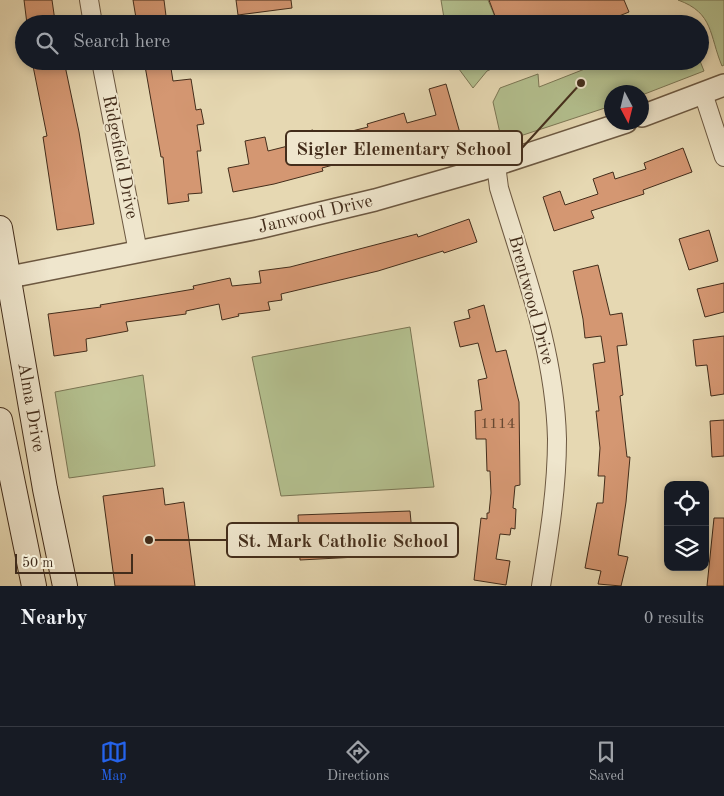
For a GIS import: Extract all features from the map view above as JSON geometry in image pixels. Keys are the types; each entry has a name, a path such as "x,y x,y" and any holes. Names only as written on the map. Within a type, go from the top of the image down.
{"main road":[{"name":"Alma Drive","path":"0,228 5,278 65,586"},
{"name":"Alma Drive","path":"0,420 34,586"}],"street":[{"path":"89,0 92,15"},
{"name":"Ridgefield Drive","path":"103,70 138,252"},
{"path":"649,113 724,85"},
{"path":"703,93 724,157"},
{"name":"Janwood Drive","path":"5,278 258,228 375,200 496,165 604,129"},
{"name":"Brentwood Drive","path":"496,165 499,188 540,322 552,384 556,438 554,503 541,586"}],"green space":[{"path":"441,0 488,0 494,15 444,15"},
{"path":"678,0 724,0 724,65 722,66 709,26 709,15 701,15 690,5"},
{"path":"460,70 489,70 487,71 473,88"},
{"path":"582,70 704,71 649,92 649,85 604,85 604,108 502,142 493,102 500,88 538,74 539,87"},
{"path":"410,327 434,487 281,496 252,357"},
{"path":"143,375 155,466 69,478 55,392"}],"building":[{"path":"24,0 52,0 54,15 26,15"},
{"path":"133,0 164,0 166,15 136,15"},
{"path":"236,0 291,0 292,8 238,15"},
{"path":"489,0 624,0 629,12 622,15 495,15"},
{"path":"34,70 66,70 79,132 94,224 57,230 43,137 47,136"},
{"path":"146,70 171,70 173,81 191,79 196,110 201,109 204,124 197,125 201,151 197,151 202,193 188,194 189,201 168,204 163,157 161,157"},
{"path":"446,84 460,133 422,143 421,141 322,168 323,171 274,184 233,192 228,168 249,164 245,141 265,137 268,151 300,143 298,133 313,130 316,140 368,127 367,124 404,113 407,123 436,115 429,89"},
{"path":"683,148 692,172 643,190 644,194 591,211 594,218 554,231 543,197 560,191 565,205 598,194 593,179 613,172 615,179 646,169 644,163"},
{"path":"469,219 477,242 444,253 443,251 378,271 281,294 282,300 268,302 270,310 238,314 239,316 222,320 219,304 186,311 186,314 126,322 128,331 86,339 87,351 54,356 48,314 101,307 100,305 194,289 193,286 230,278 232,286 261,283 259,271 290,267 417,234 418,237"},
{"path":"709,230 718,261 689,270 679,239"},
{"path":"598,265 610,315 622,313 627,345 617,346 623,395 620,396 627,457 630,457 618,555 628,557 621,586 598,584 601,571 585,568 597,503 603,503 605,476 598,476 600,448 596,411 599,411 593,364 605,362 601,336 585,338 573,271"},
{"path":"724,283 724,312 705,317 697,289"},
{"path":"484,305 496,352 506,350 519,402 520,485 515,486 513,508 516,509 515,529 511,528 510,535 500,534 496,559 510,561 506,585 474,580 481,518 487,519 491,493 490,471 487,471 486,439 476,439 475,411 482,410 478,380 487,378 478,343 460,347 454,322 470,318 468,310"},
{"path":"724,336 724,394 711,396 707,365 696,366 693,340"},
{"path":"724,420 724,456 712,457 710,421"},
{"path":"163,488 165,505 184,502 195,586 115,586 103,496"},
{"path":"410,511 414,554 300,560 298,515"},
{"path":"714,518 724,518 724,586 707,586"}],"place":[{"name":"Sigler Elementary School","path":"581,83"},
{"name":"St. Mark Catholic School","path":"149,540"}]}
